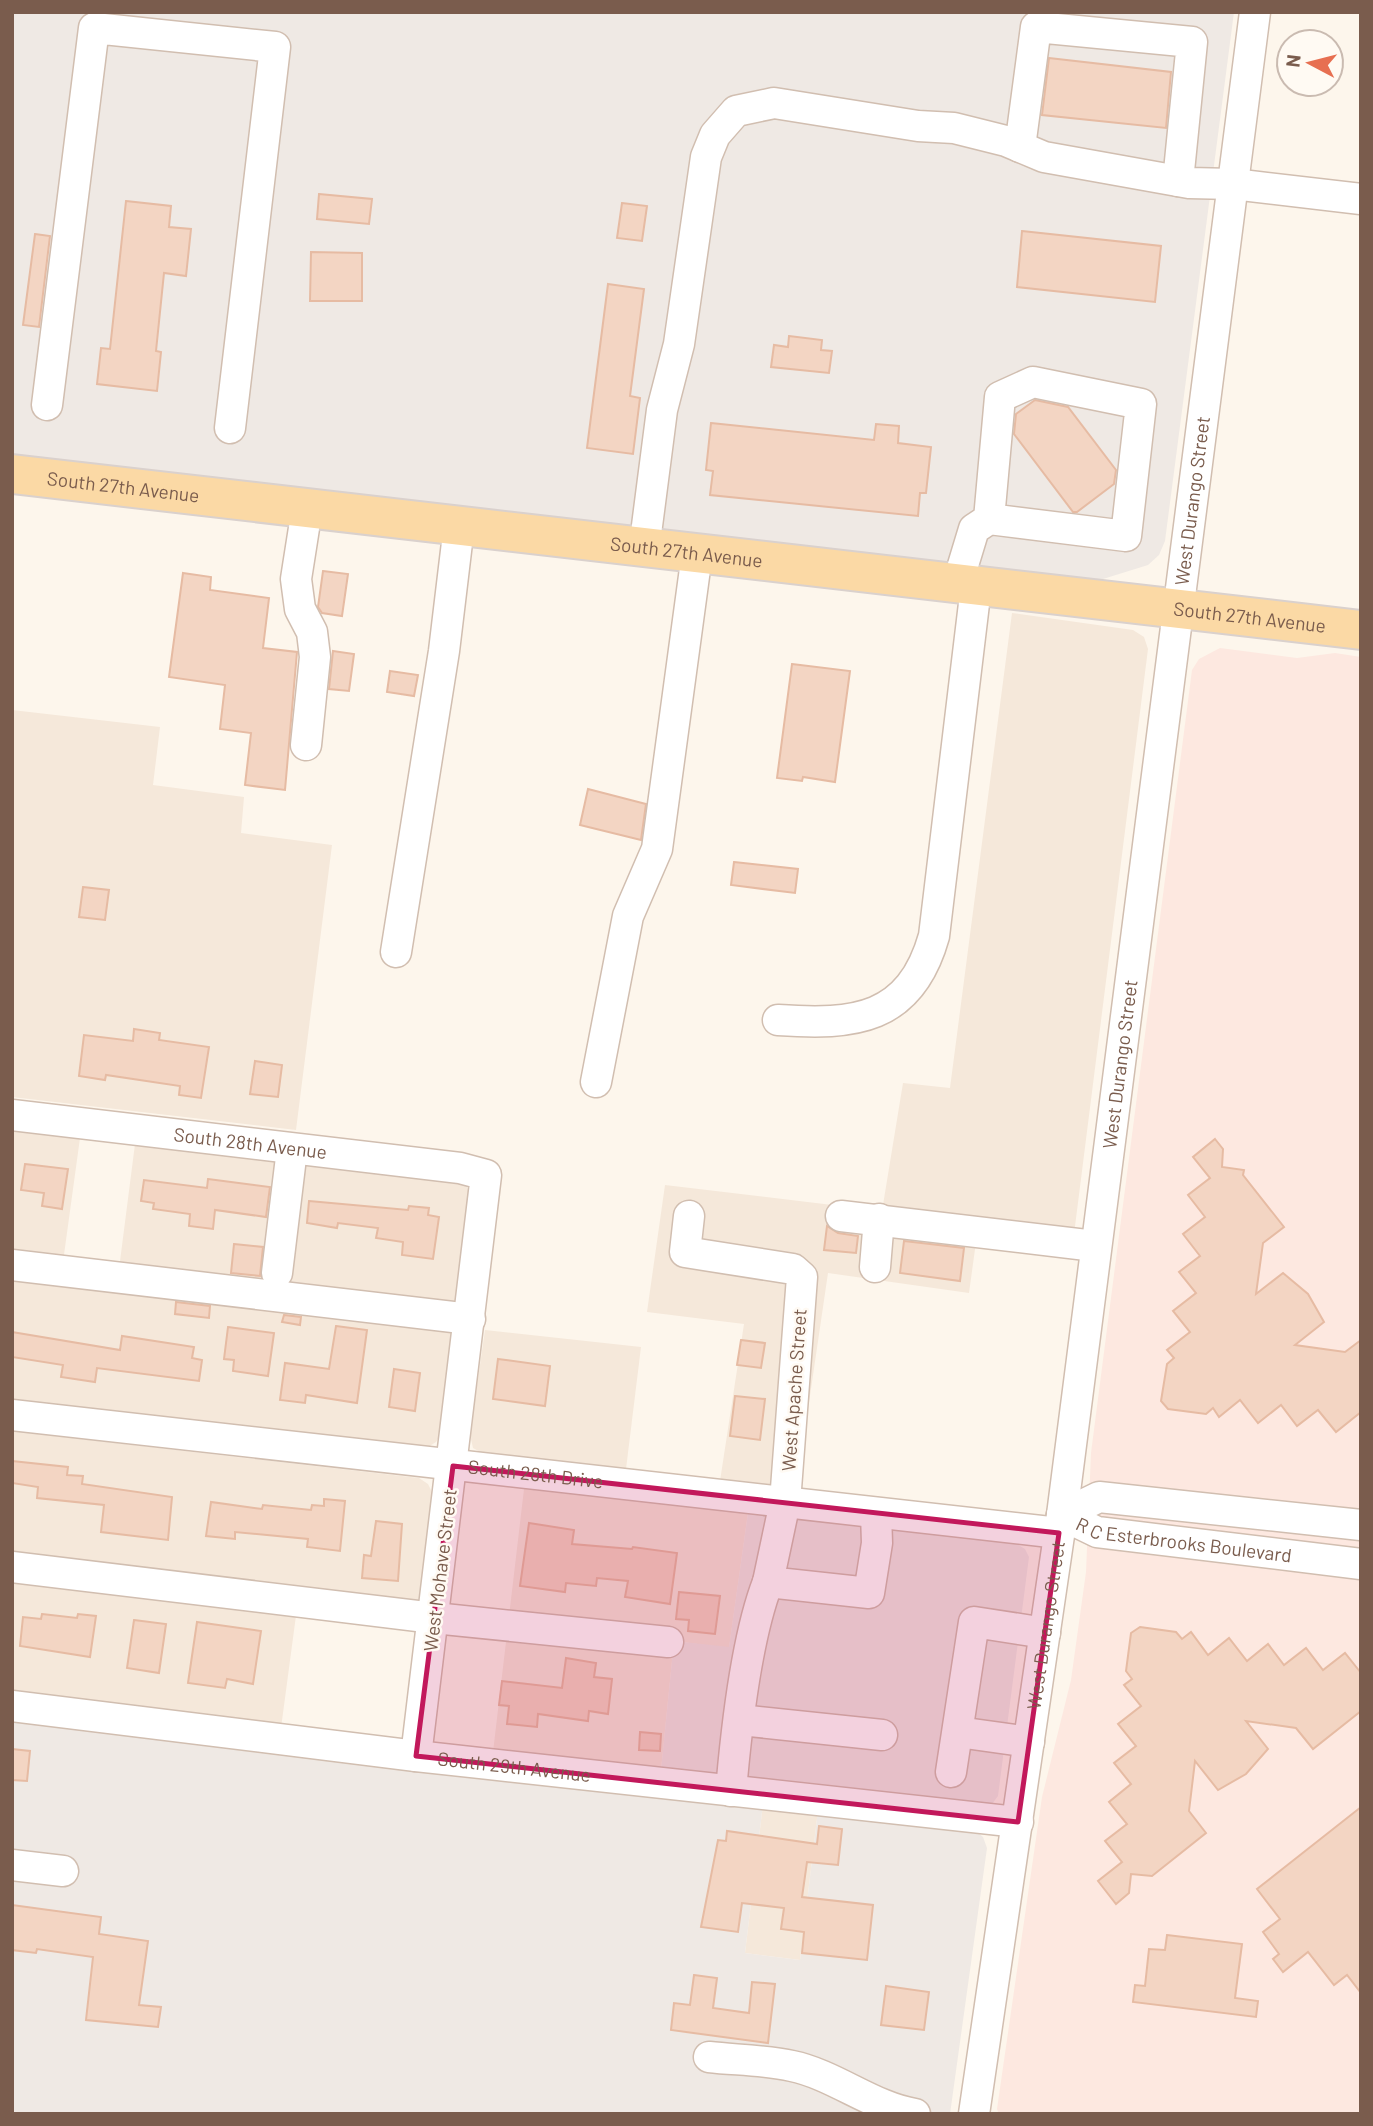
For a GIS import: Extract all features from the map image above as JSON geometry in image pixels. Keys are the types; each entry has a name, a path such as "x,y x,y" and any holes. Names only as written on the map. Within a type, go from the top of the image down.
{"main road":[{"name":"South 27th Avenue","path":"12,474 1361,630"}],"street":[{"name":"West Durango Street","path":"974,2114 1060,1524 1255,12"},
{"path":"1020,147 1036,27 1192,42 1178,181"},
{"path":"47,405 94,28 275,47 230,428"},
{"path":"644,549 662,410 679,344 706,157 715,135 736,111 774,103 918,126 954,128 1020,147 1044,157 1178,181 1233,184 1361,200"},
{"path":"778,1020 841,1021 865,1017 886,1009 904,991 928,955 934,936 966,586 974,529 989,519 1126,536 1141,404 1033,382 1000,397 989,519"},
{"path":"306,745 315,657 312,632 300,609 296,579 307,509"},
{"path":"396,951 444,651 459,526"},
{"path":"596,1082 628,916 657,849 697,554"},
{"name":"South 28th Avenue","path":"12,1115 460,1168 486,1175"},
{"path":"277,1273 292,1149"},
{"name":"West Mohave Street","path":"416,1756 486,1175"},
{"name":"West Apache Street","path":"689,1216 685,1252 793,1269 802,1277 785,1502 768,1582 760,1602 740,1720 732,1791"},
{"path":"841,1216 1095,1246"},
{"path":"875,1267 880,1219"},
{"path":"12,1265 470,1319"},
{"name":"South 28th Drive","path":"12,1415 876,1513 1060,1524"},
{"name":"R C Esterbrooks Boulevard","path":"1060,1524 1099,1497 1361,1525"},
{"path":"768,1582 869,1593 877,1543 876,1513"},
{"name":"R C Esterbrooks Boulevard","path":"1060,1524 1097,1532 1361,1564"},
{"path":"12,1567 434,1618 668,1642"},
{"path":"951,1772 974,1622 1045,1633"},
{"name":"South 29th Avenue","path":"12,1706 416,1756 1018,1822"},
{"path":"740,1720 882,1735"},
{"path":"958,1732 1029,1741"},
{"path":"12,1865 63,1871"},
{"path":"709,2057 792,2066 846,2085 899,2111 915,2114"}],"highlighted area":[{"path":"453,1466 1059,1533 1018,1822 416,1756"}],"shaded area":[{"path":"12,12 1234,12 1165,541 1159,555 1148,565 1103,579 1071,581 12,461"},
{"path":"1012,613 1133,630 1144,637 1148,649 1071,1258 976,1242 969,1293 828,1273 796,1491 720,1481 744,1324 647,1312 665,1185 882,1211 903,1083 950,1088"},
{"path":"1220,648 1297,658 1335,653 1361,657 1361,2114 999,2114 997,2109 1042,1797 1071,1680 1086,1572 1091,1453 1192,670 1199,659"},
{"path":"12,710 160,727 153,785 244,797 241,833 332,845 296,1130 12,1097"},
{"path":"12,1130 80,1138 63,1262 119,1269 135,1144 457,1180 467,1187 472,1197 442,1432 436,1442 428,1447 12,1400"},
{"path":"485,1330 641,1347 626,1469 484,1454 473,1448 470,1435"},
{"path":"12,1431 419,1478 428,1484 433,1494 418,1620 297,1608 281,1728 12,1696"},
{"path":"524,1489 748,1513 729,1648 674,1641 661,1770 493,1752"},
{"path":"748,1513 1015,1543 1025,1549 1029,1557 998,1796 992,1804 661,1770 674,1641 729,1647"},
{"path":"12,1713 763,1804 745,1953 800,1960 818,1810 973,1828 983,1837 987,1848 950,2114 12,2114"},
{"path":"763,1804 818,1810 800,1960 745,1953"}],"building":[{"path":"1049,58 1171,72 1166,128 1042,115"},
{"path":"319,194 372,199 369,224 317,219"},
{"path":"126,201 171,206 169,227 191,229 186,276 164,273 156,351 161,352 157,391 97,384 101,348 110,349"},
{"path":"622,203 647,206 642,241 617,238"},
{"path":"1022,231 1161,246 1155,302 1017,287"},
{"path":"35,234 50,236 39,327 23,325"},
{"path":"311,252 362,253 362,301 310,301"},
{"path":"608,284 644,289 630,396 640,398 633,454 587,448"},
{"path":"789,336 822,340 821,350 832,351 829,373 771,367 774,345 788,347"},
{"path":"1035,400 1068,407 1116,470 1114,484 1077,512 1073,512 1014,434 1016,414"},
{"path":"711,423 874,440 876,424 899,426 898,443 931,447 926,493 920,493 918,516 710,495 713,471 706,470"},
{"path":"323,571 348,574 342,616 322,613 318,607"},
{"path":"183,573 211,577 210,590 269,598 263,648 297,652 285,790 245,785 251,733 220,729 225,685 169,677"},
{"path":"333,651 354,654 349,691 329,689"},
{"path":"792,664 850,671 835,782 803,777 802,781 777,778"},
{"path":"390,671 418,675 414,696 387,692"},
{"path":"588,789 646,804 641,840 580,825"},
{"path":"734,862 798,869 795,893 731,885"},
{"path":"83,887 109,890 105,920 79,917"},
{"path":"134,1029 160,1033 159,1040 209,1047 201,1098 179,1095 180,1086 106,1075 105,1080 79,1076 84,1035 133,1041"},
{"path":"255,1061 282,1065 278,1097 250,1094"},
{"path":"1215,1139 1223,1149 1222,1167 1244,1170 1243,1175 1284,1227 1263,1243 1256,1294 1283,1273 1308,1294 1324,1322 1295,1345 1345,1352 1361,1340 1361,1412 1336,1432 1318,1410 1297,1426 1281,1405 1258,1423 1240,1400 1219,1417 1213,1408 1206,1414 1168,1409 1161,1401 1167,1364 1174,1358 1167,1350 1190,1332 1173,1311 1196,1293 1179,1272 1200,1256 1183,1234 1205,1217 1188,1195 1210,1178 1193,1157"},
{"path":"25,1164 68,1169 62,1209 42,1206 44,1193 21,1190"},
{"path":"208,1179 270,1187 266,1217 215,1210 213,1229 189,1226 190,1214 153,1209 154,1203 141,1201 144,1180 207,1188"},
{"path":"309,1201 408,1210 409,1206 429,1208 428,1215 439,1217 433,1259 402,1255 403,1242 376,1238 378,1228 338,1223 337,1228 307,1223"},
{"path":"827,1226 838,1233 858,1236 856,1253 824,1250"},
{"path":"904,1241 964,1248 960,1281 900,1273"},
{"path":"234,1244 263,1247 260,1276 231,1273"},
{"path":"176,1302 210,1306 209,1318 175,1314"},
{"path":"284,1315 301,1317 300,1325 282,1322"},
{"path":"336,1326 367,1330 357,1403 306,1395 305,1403 280,1400 285,1363 329,1369"},
{"path":"228,1327 274,1333 268,1376 233,1371 234,1360 224,1359"},
{"path":"12,1332 120,1350 122,1336 194,1347 192,1358 202,1360 199,1381 97,1368 95,1382 61,1377 63,1365 12,1357"},
{"path":"741,1340 765,1343 761,1368 737,1365"},
{"path":"498,1359 550,1366 545,1406 493,1399"},
{"path":"394,1369 420,1373 415,1411 389,1407"},
{"path":"735,1396 765,1399 760,1440 730,1436"},
{"path":"12,1461 68,1467 67,1475 83,1476 82,1484 172,1497 168,1540 101,1532 104,1505 37,1498 38,1487 12,1483"},
{"path":"324,1499 345,1501 340,1551 307,1547 308,1539 235,1532 235,1539 206,1536 211,1502 262,1509 263,1505 311,1510 312,1505 324,1506"},
{"path":"376,1521 402,1524 398,1581 362,1578 364,1555 371,1556"},
{"path":"529,1523 574,1530 572,1544 633,1547 677,1553 670,1604 625,1597 628,1581 597,1578 596,1586 566,1583 565,1592 520,1586"},
{"path":"679,1592 720,1596 715,1634 688,1631 689,1620 676,1619"},
{"path":"42,1614 77,1618 78,1614 96,1616 90,1657 20,1646 23,1617 41,1619"},
{"path":"134,1620 166,1624 159,1673 127,1668"},
{"path":"197,1622 261,1631 253,1684 227,1679 225,1688 188,1683"},
{"path":"1140,1627 1176,1632 1182,1639 1191,1632 1208,1655 1229,1638 1247,1661 1268,1644 1284,1665 1306,1648 1323,1670 1345,1653 1361,1673 1361,1711 1313,1749 1296,1728 1246,1721 1268,1749 1246,1774 1218,1790 1195,1761 1189,1811 1206,1833 1152,1876 1131,1874 1129,1893 1116,1904 1098,1881 1122,1862 1105,1841 1127,1824 1109,1802 1131,1784 1114,1763 1136,1746 1118,1724 1141,1706 1124,1685 1132,1679 1126,1671 1131,1633"},
{"path":"566,1658 596,1663 594,1677 612,1679 608,1714 589,1711 588,1721 538,1714 537,1727 507,1724 509,1706 499,1705 502,1681 562,1688"},
{"path":"640,1732 661,1734 660,1751 639,1750"},
{"path":"12,1749 30,1751 27,1781 12,1780"},
{"path":"1361,1807 1361,1993 1347,1975 1334,1985 1308,1952 1283,1972 1273,1959 1279,1954 1263,1932 1280,1919 1257,1889"},
{"path":"819,1826 842,1829 838,1865 807,1862 802,1897 873,1905 867,1960 802,1953 804,1932 781,1929 784,1908 742,1903 738,1932 701,1927 718,1840 726,1841 727,1831 817,1844"},
{"path":"12,1905 101,1917 99,1934 148,1941 139,2005 161,2007 158,2027 86,2020 93,1957 37,1949 36,1953 12,1950"},
{"path":"1167,1935 1242,1944 1235,1998 1258,2001 1256,2017 1133,2002 1135,1985 1145,1986 1149,1949 1165,1950"},
{"path":"694,1975 717,1978 713,2008 749,2013 752,1982 775,1984 768,2043 671,2030 674,2003 690,2005"},
{"path":"886,1986 929,1992 924,2030 881,2025"}]}
